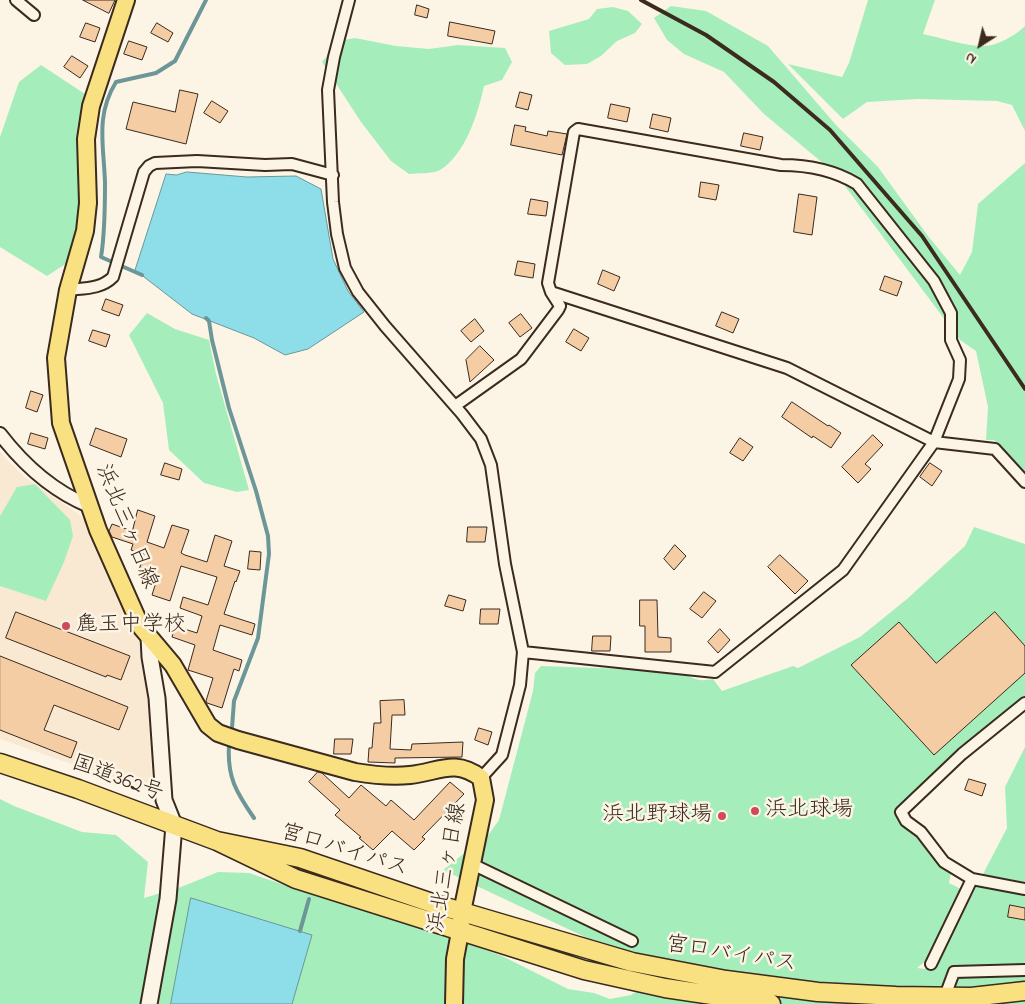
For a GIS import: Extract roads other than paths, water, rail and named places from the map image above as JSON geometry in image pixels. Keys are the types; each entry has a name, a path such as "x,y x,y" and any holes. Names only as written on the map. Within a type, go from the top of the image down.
{"highway":[{"name":"国道362号","path":"0,763 78,789 217,841"},
{"name":"宮口バイパス","path":"217,841 300,858 462,912 632,962 726,980 818,992 971,997 1025,992"},
{"name":"宮口バイパス","path":"217,841 296,878 460,932 584,970 665,988 771,1004"}],"main road":[{"name":"浜北三ヶ日線","path":"126,0 91,106 86,139 88,203 85,231 68,290 56,358 61,423 98,530 141,627 173,665 208,725 224,736 355,772 372,775 410,775 451,767 463,767 472,770 481,778 485,800 462,912 455,958 454,1004"},
{"path":"149,637 150,657 157,698 164,800 174,825 168,899 149,1004"}],"street":[{"path":"16,0 34,15"},
{"path":"349,0 334,57 328,90 337,234 345,268 358,292 379,319 455,406 481,439 491,465 505,564 524,652 520,685 502,755 481,778"},
{"path":"455,406 521,359 560,306 551,292 548,283 574,132 578,129 781,165 802,165 844,177 857,184 934,281 951,313 951,340 960,360 959,379 934,442 843,570 715,672 524,652"},
{"path":"68,290 94,288 108,282 113,277 144,172 155,163 197,160 265,165 292,164 333,175"},
{"path":"551,292 787,368 934,442 995,449 1025,482"},
{"path":"0,434 29,467 89,506"},
{"path":"1025,703 962,754 901,812 906,821 921,832 944,862 972,879 1025,889"},
{"path":"472,864 632,941"},
{"path":"931,964 972,879"},
{"path":"945,996 954,972 1025,970"}],"water":[{"path":"187,172 247,177 296,176 321,189 333,259 348,291 364,312 308,349 285,355 254,338 192,314 135,270 166,174 176,175"},
{"path":"191,898 312,935 292,1004 171,1004"}],"waterway":[{"path":"142,275 101,257 105,211 102,131 105,107 116,82 156,73 175,61 206,0"},
{"path":"206,318 209,321 229,408 256,491 268,536 269,554 258,638 234,701 232,728"},
{"path":"229,745 231,775 234,784 254,818"},
{"path":"300,931 309,899"}],"railway":[{"path":"641,0 706,35 774,82 830,130 922,236 1025,389"}],"place":[{"name":"麁玉中学校","path":"66,626"},
{"name":"浜北球場","path":"755,811"},
{"name":"浜北野球場","path":"722,816"}]}
